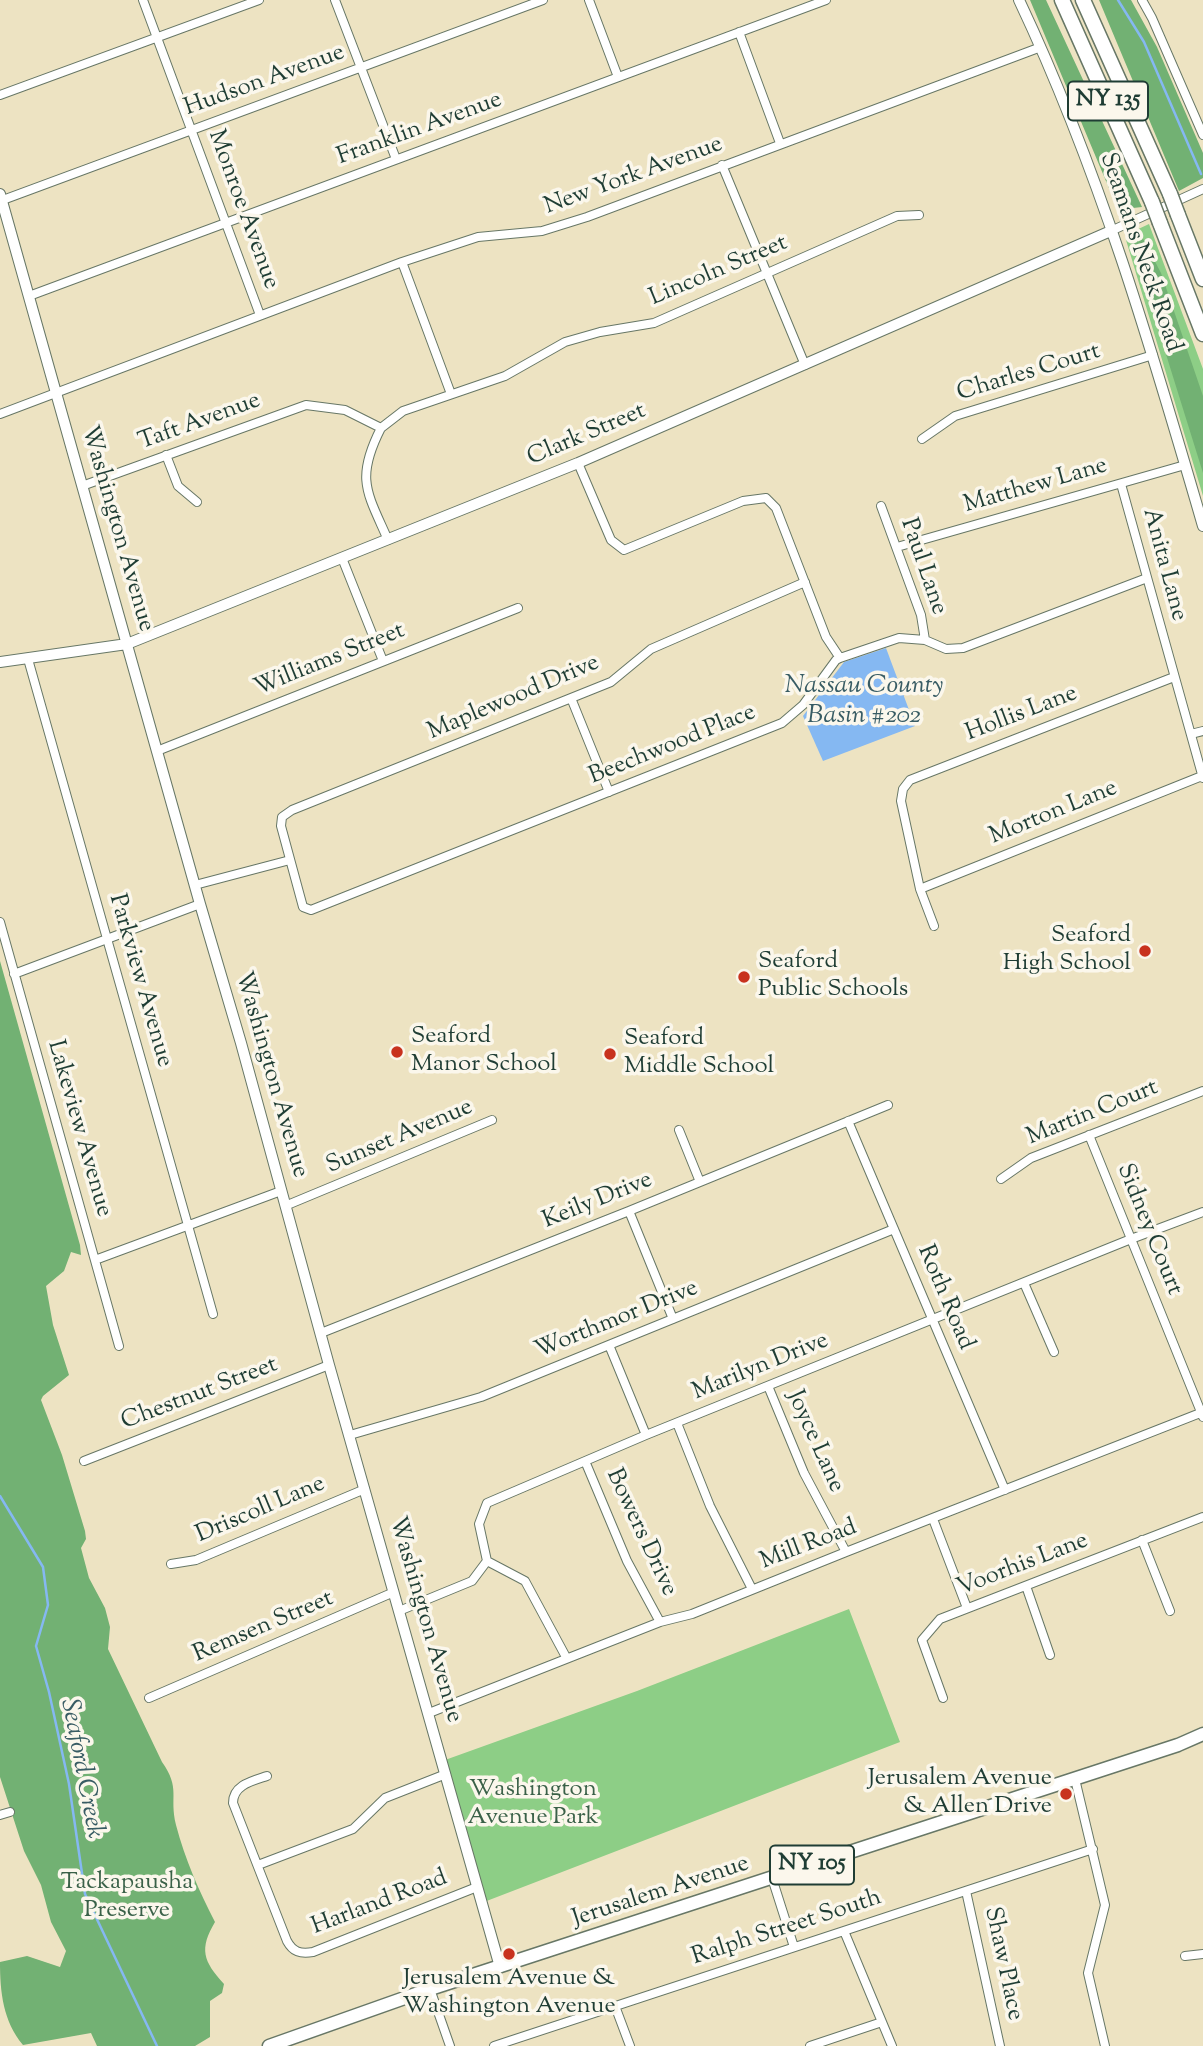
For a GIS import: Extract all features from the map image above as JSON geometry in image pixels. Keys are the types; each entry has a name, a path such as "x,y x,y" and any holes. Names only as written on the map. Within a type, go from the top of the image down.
{"highway":[{"name":"NY 135","path":"1062,0 1152,202 1203,334"},
{"name":"NY 135","path":"1083,0 1174,204 1203,279"}],"main road":[{"name":"Jerusalem Avenue","path":"269,2046 430,1989 1203,1736"}],"street":[{"name":"Monroe Avenue","path":"144,0 260,315"},
{"path":"0,95 259,0"},
{"path":"335,0 396,159"},
{"name":"Hudson Avenue","path":"1,198 543,0"},
{"path":"589,0 618,77"},
{"name":"Franklin Avenue","path":"29,296 826,0"},
{"name":"Seamans Neck Road","path":"1019,0 1041,47 1114,230 1203,526"},
{"path":"1142,0 1203,135"},
{"path":"739,32 780,143"},
{"name":"New York Avenue","path":"0,414 402,262 478,237 542,231 587,217 1041,47"},
{"path":"722,165 805,365"},
{"name":"Clark Street","path":"0,662 127,644 579,463 1203,189"},
{"name":"Washington Avenue","path":"1,198 200,904 242,1043 320,1333 500,1967"},
{"name":"Lincoln Street","path":"380,429 403,411 505,376 565,342 600,332 654,323 897,216 919,215"},
{"path":"402,262 451,394"},
{"name":"Charles Court","path":"922,439 955,416 1153,355"},
{"name":"Taft Avenue","path":"82,486 306,405 345,410 380,429"},
{"path":"380,429 370,450 365,470 370,499 388,540"},
{"path":"166,455 178,486 197,502"},
{"path":"579,463 611,540 624,550 743,501 766,498 776,508 826,637 840,658 899,638 925,639 946,649 963,648 1147,578"},
{"name":"Matthew Lane","path":"897,547 1185,465"},
{"name":"Anita Lane","path":"1121,484 1203,777"},
{"name":"Paul Lane","path":"881,506 921,615 925,639"},
{"path":"342,558 383,661"},
{"name":"Maplewood Drive","path":"290,860 282,831 282,817 292,810 611,682 651,649 805,582"},
{"name":"Williams Street","path":"157,751 518,608"},
{"name":"Beechwood Place","path":"290,860 303,907 311,910 782,723 803,705 840,658"},
{"name":"Parkview Avenue","path":"28,659 213,1314"},
{"name":"Hollis Lane","path":"934,926 920,889 901,801 903,789 910,780 1174,677"},
{"path":"571,698 609,792"},
{"path":"1191,734 1203,731"},
{"name":"Morton Lane","path":"920,889 1203,777"},
{"path":"195,886 290,860"},
{"path":"14,974 200,904"},
{"name":"Lakeview Avenue","path":"0,922 120,1346"},
{"name":"Martin Court","path":"1001,1179 1031,1158 1203,1091"},
{"name":"Keily Drive","path":"320,1333 888,1105"},
{"name":"Sunset Avenue","path":"285,1206 492,1121"},
{"name":"Roth Road","path":"848,1121 1005,1490"},
{"path":"679,1130 700,1182"},
{"name":"Sidney Court","path":"1089,1135 1202,1414"},
{"path":"95,1260 281,1191"},
{"path":"629,1211 673,1319"},
{"name":"Marilyn Drive","path":"487,1560 478,1524 487,1503 646,1435 1203,1212"},
{"name":"Worthmor Drive","path":"350,1435 481,1397 894,1228"},
{"path":"1024,1283 1054,1352"},
{"path":"609,1345 646,1435"},
{"name":"Chestnut Street","path":"84,1461 329,1365"},
{"name":"Joyce Lane","path":"768,1386 804,1473 846,1552"},
{"name":"Mill Road","path":"429,1713 566,1657 660,1622 692,1614 1202,1414"},
{"path":"677,1423 710,1506 752,1589"},
{"name":"Bowers Drive","path":"585,1461 627,1561 660,1622"},
{"name":"Driscoll Lane","path":"171,1564 196,1560 365,1489"},
{"name":"Voorhis Lane","path":"943,1698 922,1640 940,1619 1203,1517"},
{"path":"933,1519 967,1608"},
{"path":"1142,1540 1170,1611"},
{"path":"399,1611 472,1581 487,1560 525,1581 566,1657"},
{"path":"1026,1586 1051,1655"},
{"name":"Remsen Street","path":"149,1698 394,1592"},
{"path":"258,1866 353,1829 386,1798 446,1774"},
{"name":"Harland Road","path":"267,1776 242,1786 233,1796 235,1811 292,1949 298,1952 313,1952 477,1887"},
{"path":"1075,1779 1105,1905 1088,1973 1105,2046"},
{"path":"0,1815 10,1812"},
{"name":"Ralph Street South","path":"494,2046 1093,1849"},
{"path":"772,1878 794,1947"},
{"name":"Shaw Place","path":"966,1891 1000,2046"},
{"path":"844,1931 892,2046"},
{"path":"1185,1956 1203,1954"},
{"path":"430,1989 450,2046"},
{"path":"615,2006 629,2046"},
{"path":"810,2046 883,2022"}],"green space":[{"path":"1030,0 1046,0 1142,207 1124,209 1116,205"},
{"path":"1099,0 1131,0 1157,47 1203,153 1203,178 1179,191"},
{"path":"1149,224 1203,369 1203,496 1126,240 1133,235 1132,232"},
{"path":"1140,233 1161,273 1203,396 1203,473 1131,242"},
{"name":"Tackapausha Preserve","path":"0,961 81,1255 71,1252 64,1271 46,1286 53,1325 69,1375 41,1400 62,1455 85,1531 86,1539 81,1548 89,1578 105,1608 110,1627 108,1649 168,1771 173,1786 174,1815 180,1838 203,1899 215,1922 205,1947 206,1954 211,1968 224,1984 222,1993 210,2001 210,2037 195,2046 97,2046 91,2033 23,2045 11,2026 2,1995 0,1962 27,1956 60,1967 66,1951 51,1922 41,1885 24,1851 0,1777"},
{"name":"Washington Avenue Park","path":"849,1609 900,1742 484,1902 445,1760 637,1691"}],"water":[{"name":"Nassau County Basin #202","path":"886,648 915,726 823,761 803,716 844,662"}],"waterway":[{"path":"1118,0 1144,42 1201,174"},
{"name":"Seaford Creek","path":"0,1496 43,1567 48,1605 36,1646 69,1784 85,1894 157,2046"}],"place":[{"name":"Seaford High School","path":"1145,951"},
{"name":"Seaford Public Schools","path":"744,977"},
{"name":"Seaford Manor School","path":"397,1052"},
{"name":"Seaford Middle School","path":"610,1054"},
{"name":"Jerusalem Avenue & Allen Drive","path":"1066,1794"},
{"name":"Jerusalem Avenue & Washington Avenue","path":"509,1954"}]}
